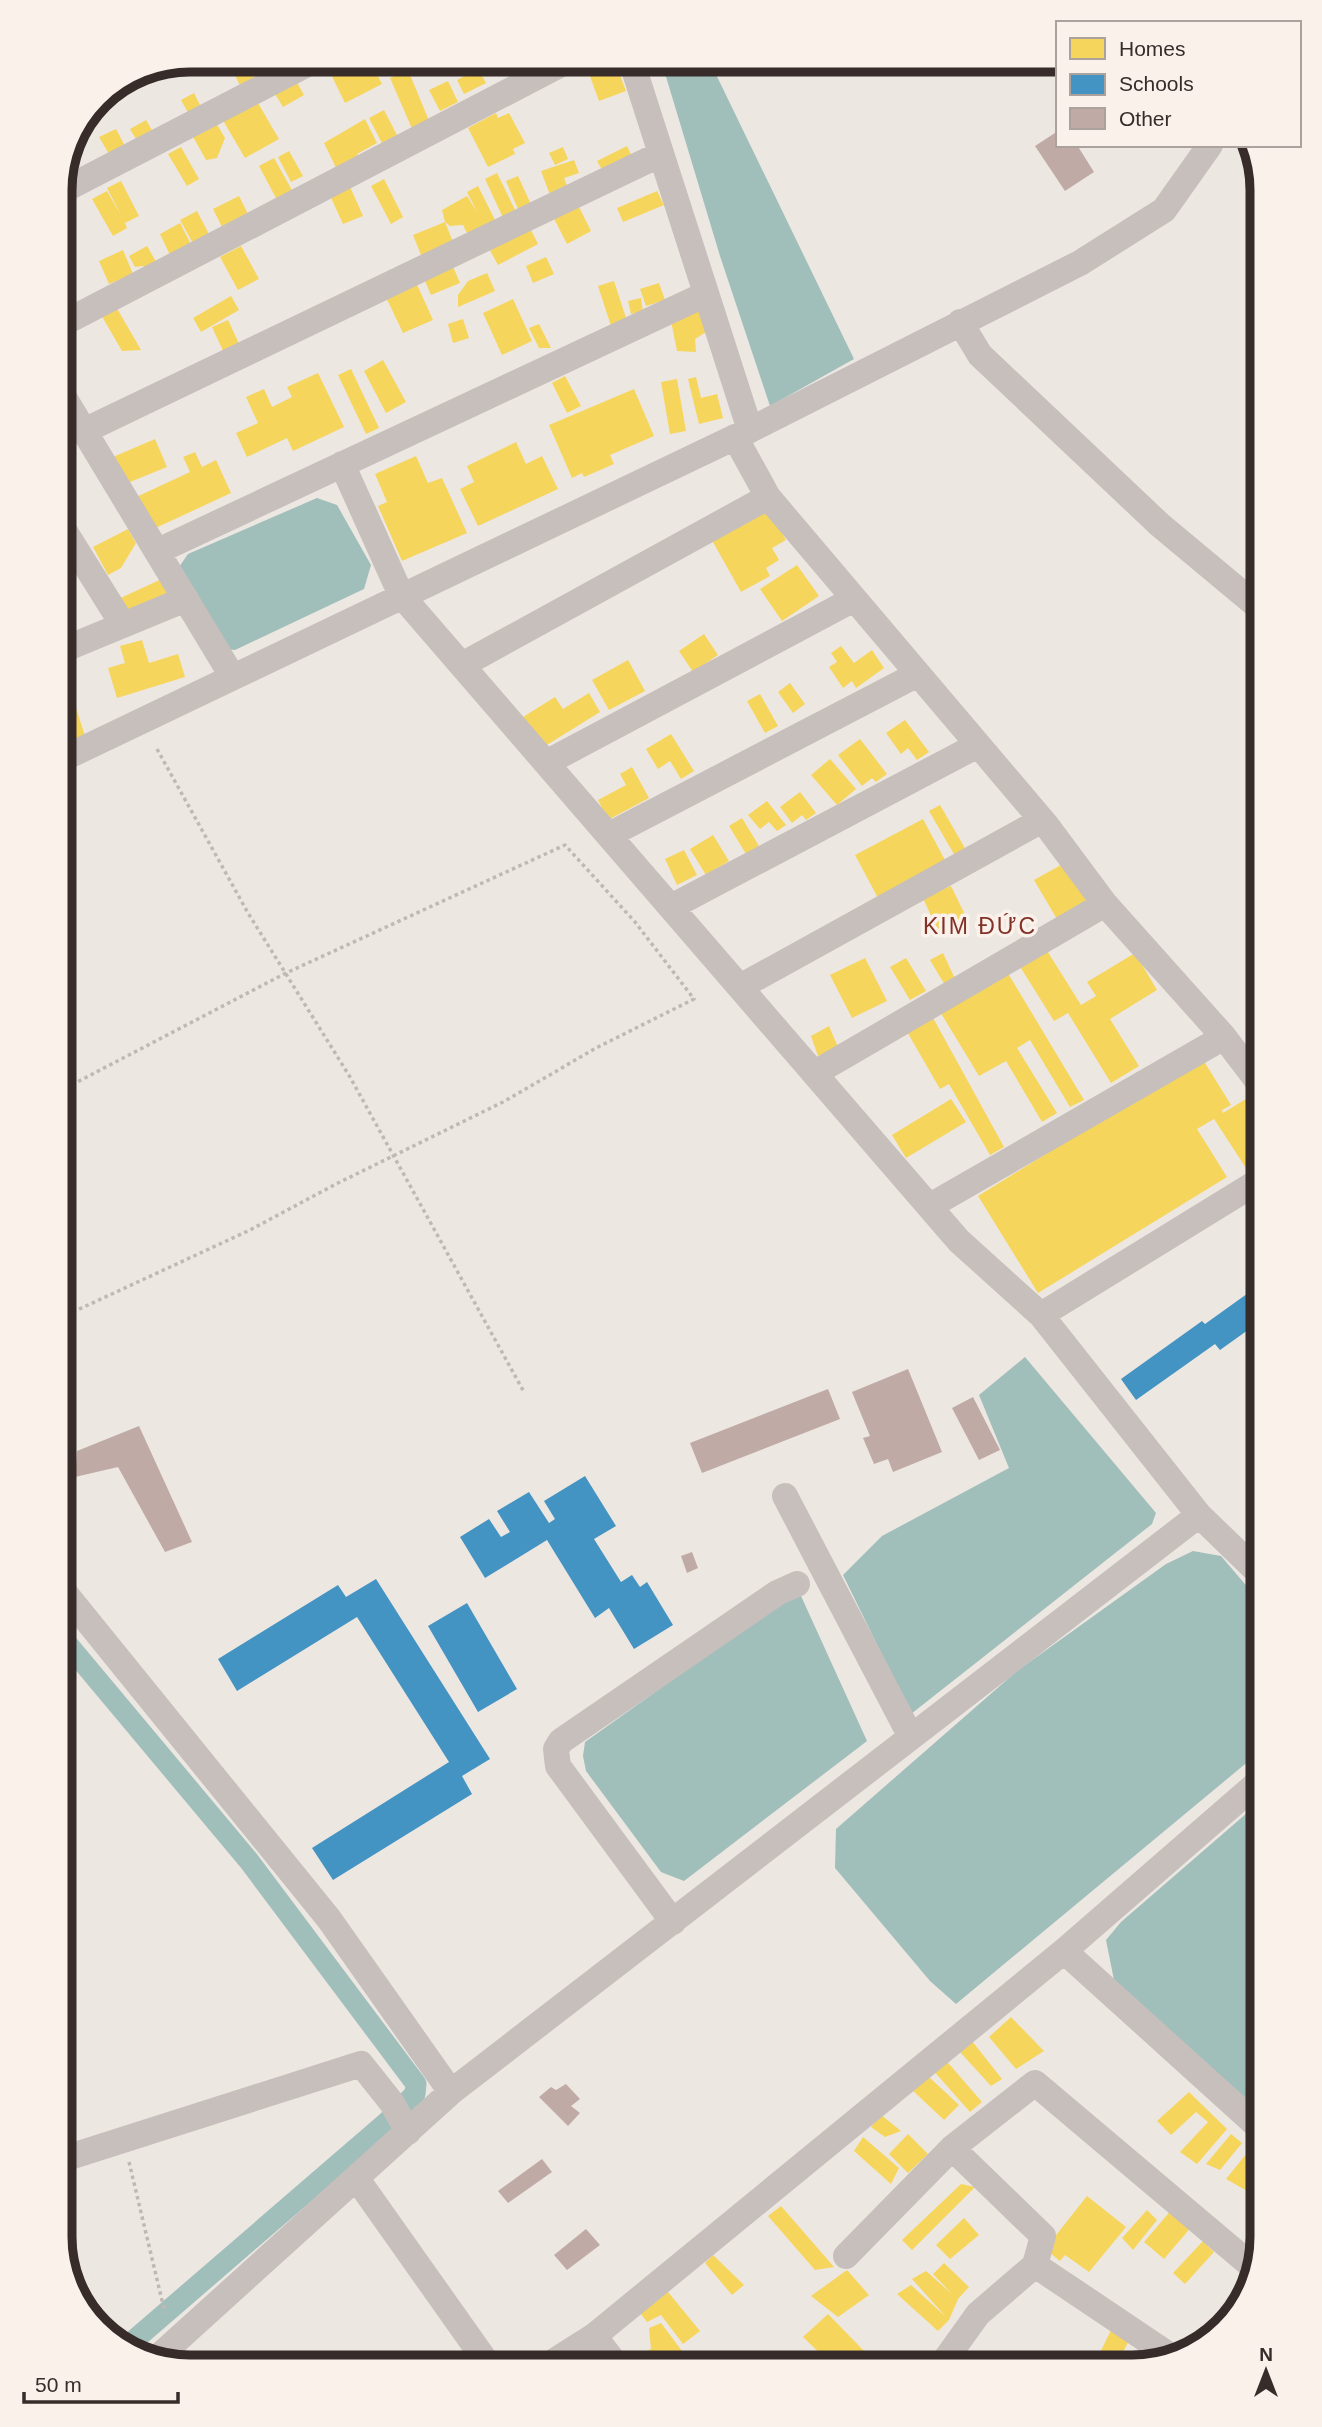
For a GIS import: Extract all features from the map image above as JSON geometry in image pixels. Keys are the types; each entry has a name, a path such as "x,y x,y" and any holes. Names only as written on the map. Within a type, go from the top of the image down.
{"street":[{"path":"72,186 292,72"},
{"path":"72,319 546,72"},
{"path":"635,72 706,294 743,433 768,497 1042,820 1105,904 1224,1037 1250,1071"},
{"path":"72,754 743,433 1080,263 1164,211 1209,147"},
{"path":"86,430 661,155"},
{"path":"158,551 706,294"},
{"path":"960,322 980,355 1160,525 1250,600"},
{"path":"72,409 232,676"},
{"path":"342,464 401,595 959,1241 1041,1315 1199,1515 1250,1564"},
{"path":"462,665 768,497"},
{"path":"72,543 123,625"},
{"path":"72,646 187,599"},
{"path":"546,763 854,599"},
{"path":"609,835 918,674"},
{"path":"671,907 978,745"},
{"path":"740,987 1042,820"},
{"path":"815,1073 1105,904"},
{"path":"930,1206 1224,1037"},
{"path":"1041,1315 1250,1186"},
{"path":"785,1496 911,1737"},
{"path":"164,2352 356,2179 401,2119 452,2092 1199,1515"},
{"path":"673,1922 558,1766 556,1749 561,1741 776,1593 797,1584"},
{"path":"72,1602 329,1919 452,2092"},
{"path":"564,2355 594,2336 1064,1951 1250,1789"},
{"path":"1064,1951 1250,2119"},
{"path":"72,2156 361,2064 401,2119"},
{"path":"845,2256 952,2148 1035,2083 1247,2261"},
{"path":"949,2355 978,2314 1035,2264 1043,2235 952,2148"},
{"path":"356,2179 481,2355"},
{"path":"1035,2264 1163,2351"},
{"path":"594,2336 609,2355"}],"path":[{"path":"157,749 248,913 394,1157 524,1392"},
{"path":"72,1085 286,973 565,845 635,922 694,999 596,1048 505,1101 250,1230 72,1312"},
{"path":"123,2140 165,2313"}],"water":[{"path":"665,72 715,72 854,359 770,406 720,256"},
{"path":"317,498 337,505 371,565 364,589 235,650 223,649 179,567 188,554"},
{"path":"1025,1357 1156,1513 1152,1524 911,1714 843,1575 882,1536 1009,1468 979,1395"},
{"path":"1193,1551 1221,1556 1250,1590 1250,1760 956,2004 930,1981 835,1868 836,1829 1017,1671 1166,1564"},
{"path":"801,1596 867,1741 684,1881 661,1872 586,1771 583,1756 585,1742 782,1602"},
{"path":"1250,1810 1250,2103 1115,1985 1106,1940 1121,1922"}],"building: Homes":[{"path":"233,72 250,72 257,85 243,92"},
{"path":"252,72 270,72 273,79 258,85"},
{"path":"330,72 376,72 382,84 345,103"},
{"path":"409,72 430,123 413,131 390,78"},
{"path":"472,72 480,72 486,83 464,94 457,80"},
{"path":"588,72 619,72 626,91 599,101"},
{"path":"294,77 304,95 283,107 272,89"},
{"path":"448,81 458,102 440,111 429,90"},
{"path":"194,93 203,111 191,118 181,100"},
{"path":"255,98 279,139 245,158 221,117"},
{"path":"384,110 400,141 385,149 369,118"},
{"path":"496,113 498,118 509,113 525,143 513,149 515,154 488,167 468,128"},
{"path":"365,119 377,143 357,154 362,163 339,174 324,143"},
{"path":"146,120 156,137 140,146 130,129"},
{"path":"215,121 225,138 217,158 206,160 192,135"},
{"path":"116,129 125,146 109,154 99,137"},
{"path":"627,146 634,161 605,175 597,161"},
{"path":"181,147 199,179 187,186 168,154"},
{"path":"563,147 568,159 555,165 549,153"},
{"path":"289,151 303,176 291,182 278,157"},
{"path":"274,158 293,192 277,200 259,166"},
{"path":"574,160 579,173 564,178 571,196 553,203 541,171"},
{"path":"497,173 518,216 505,222 485,179"},
{"path":"518,176 534,211 521,216 506,181"},
{"path":"384,179 403,217 391,224 371,186"},
{"path":"347,180 363,216 343,224 327,189"},
{"path":"121,181 139,216 125,223 127,228 113,236 92,199 107,191 122,217 107,188"},
{"path":"478,186 497,224 470,239 463,225 450,226 445,222 442,210 467,196 477,212 467,192"},
{"path":"657,191 664,205 623,222 617,208"},
{"path":"239,196 250,218 224,231 213,209"},
{"path":"576,201 591,231 567,244 551,213"},
{"path":"197,211 211,238 195,247 180,220"},
{"path":"445,222 455,247 423,260 413,235"},
{"path":"527,222 538,244 498,265 486,243"},
{"path":"180,223 193,248 172,259 160,234"},
{"path":"147,246 158,265 149,271 143,266 135,267 129,256"},
{"path":"241,246 259,279 238,290 220,257"},
{"path":"123,250 133,274 109,284 99,261"},
{"path":"546,257 554,274 533,283 526,266"},
{"path":"451,262 460,283 431,295 422,274"},
{"path":"487,273 495,291 458,307 458,295 468,281"},
{"path":"414,278 433,320 403,333 383,291"},
{"path":"614,281 627,321 611,326 598,286"},
{"path":"659,283 665,300 646,306 640,289"},
{"path":"231,296 239,310 201,332 193,318"},
{"path":"72,297 78,309 72,312"},
{"path":"641,298 643,311 631,314 628,301"},
{"path":"513,299 532,341 502,355 483,313"},
{"path":"701,304 706,332 695,339 696,352 677,351 670,316"},
{"path":"115,305 141,350 122,351 100,313"},
{"path":"463,319 469,338 453,343 448,324"},
{"path":"228,320 242,350 224,353 212,327"},
{"path":"539,324 551,348 539,348 529,328"},
{"path":"383,360 406,402 386,413 364,371"},
{"path":"351,369 379,428 366,434 338,375"},
{"path":"318,373 344,427 293,451 287,438 247,457 236,433 258,423 246,397 264,389 272,407 292,397 287,387"},
{"path":"565,376 581,406 567,413 552,383"},
{"path":"696,377 701,398 717,394 723,418 699,424 688,379"},
{"path":"677,379 686,431 670,434 661,382"},
{"path":"634,389 654,436 610,455 614,464 584,477 582,473 572,478 549,425"},
{"path":"155,439 167,467 125,484 113,457"},
{"path":"516,442 526,464 542,456 558,489 478,526 460,489 474,482 467,466"},
{"path":"195,452 202,467 216,460 231,493 147,532 132,499 190,472 183,457"},
{"path":"416,456 428,483 442,478 467,533 402,561 378,506 387,502 375,474"},
{"path":"765,504 786,540 772,548 779,560 766,568 770,576 741,592 709,535"},
{"path":"128,529 136,543 121,568 108,575 93,547"},
{"path":"797,565 819,596 782,621 760,589"},
{"path":"164,578 172,596 122,619 114,601"},
{"path":"704,634 718,655 693,672 679,651"},
{"path":"142,640 149,663 178,654 185,677 117,698 108,668 125,663 120,646"},
{"path":"841,646 854,663 872,650 884,668 856,688 852,681 843,688 829,667 837,662 831,653"},
{"path":"628,660 645,691 609,710 592,680"},
{"path":"790,683 805,704 793,713 778,692"},
{"path":"589,693 600,712 542,748 523,717 555,697 563,709"},
{"path":"760,694 778,726 765,733 747,701"},
{"path":"72,695 85,736 72,740"},
{"path":"905,720 929,752 917,760 908,748 901,754 886,733"},
{"path":"671,734 694,771 681,779 670,761 658,769 646,749"},
{"path":"860,739 887,774 876,782 872,778 862,786 838,755"},
{"path":"830,759 856,789 837,805 811,775"},
{"path":"632,767 649,798 608,820 598,800 626,785 620,774"},
{"path":"800,792 816,813 806,820 802,815 792,823 780,807"},
{"path":"767,801 786,825 777,831 769,822 760,829 748,815"},
{"path":"940,805 966,850 955,856 929,811"},
{"path":"742,818 759,846 746,854 729,826"},
{"path":"923,819 946,862 878,898 855,855"},
{"path":"713,835 729,861 706,875 690,849"},
{"path":"684,850 697,875 677,885 665,859"},
{"path":"1068,861 1094,908 1061,926 1034,880"},
{"path":"951,886 970,925 940,936 923,898"},
{"path":"1046,949 1081,1005 1096,996 1087,982 1135,953 1157,990 1110,1019 1139,1066 1111,1083 1068,1013 1054,1021 1019,965"},
{"path":"943,953 957,983 946,987 930,960"},
{"path":"865,958 887,1001 852,1018 830,975"},
{"path":"906,958 926,991 910,1000 890,967"},
{"path":"1006,970 1084,1100 1070,1107 1030,1040 1017,1048 1057,1113 1042,1122 1006,1061 979,1076 939,1010"},
{"path":"932,1016 1004,1147 990,1155 949,1084 940,1089 906,1030"},
{"path":"829,1026 838,1047 818,1056 811,1036"},
{"path":"1202,1058 1231,1105 1222,1110 1223,1113 1250,1096 1250,1170 1248,1171 1214,1119 1197,1129 1227,1177 1038,1293 978,1196"},
{"path":"951,1099 966,1122 906,1158 892,1135"},
{"path":"1011,2017 1044,2051 1016,2069 989,2037"},
{"path":"972,2041 1002,2079 991,2086 960,2052"},
{"path":"943,2057 982,2102 970,2112 931,2068"},
{"path":"920,2078 930,2078 959,2105 944,2120 910,2088"},
{"path":"1189,2092 1227,2129 1197,2164 1180,2152 1208,2122 1196,2112 1171,2135 1157,2121"},
{"path":"880,2114 901,2131 885,2137 871,2127"},
{"path":"908,2134 928,2154 908,2173 889,2154"},
{"path":"1231,2134 1242,2143 1220,2170 1206,2164"},
{"path":"863,2137 899,2168 891,2184 854,2151"},
{"path":"1250,2149 1249,2192 1226,2179"},
{"path":"961,2184 975,2187 912,2250 902,2240"},
{"path":"1087,2196 1126,2227 1089,2272 1065,2255 1060,2261 1045,2249"},
{"path":"781,2206 834,2267 815,2270 768,2216"},
{"path":"1173,2208 1193,2225 1164,2259 1144,2242"},
{"path":"1147,2210 1157,2220 1133,2250 1122,2238"},
{"path":"964,2218 979,2235 950,2259 936,2245"},
{"path":"1203,2241 1214,2252 1185,2284 1173,2273"},
{"path":"713,2255 744,2285 732,2295 705,2263"},
{"path":"944,2263 969,2287 958,2299 949,2320 938,2331 897,2294 911,2285 946,2317 912,2279 926,2271 952,2294 933,2274"},
{"path":"847,2270 869,2295 838,2317 811,2296"},
{"path":"668,2292 700,2331 683,2344 661,2315 647,2322 640,2313"},
{"path":"828,2314 867,2354 822,2355 803,2337"},
{"path":"661,2323 682,2351 677,2355 638,2355 651,2349 649,2328"},
{"path":"1113,2326 1132,2335 1121,2355 1099,2355"}],"building: Schools":[{"path":"1250,1292 1250,1329 1220,1350 1215,1344 1136,1400 1121,1379 1202,1321 1205,1324"},
{"path":"585,1476 616,1526 594,1539 621,1582 632,1575 640,1587 647,1582 673,1625 634,1649 609,1608 595,1618 547,1540 485,1578 460,1537 489,1519 501,1537 510,1532 497,1511 529,1492 549,1523 555,1519 544,1501"},
{"path":"376,1579 490,1759 462,1776 472,1794 333,1880 312,1848 449,1762 357,1617 237,1691 218,1659 338,1585 346,1597"},
{"path":"467,1603 517,1689 478,1712 428,1626"}],"building: Other":[{"path":"1056,132 1056,147 1078,147 1094,172 1065,191 1035,146"},
{"path":"908,1369 942,1452 893,1472 888,1459 874,1464 863,1438 870,1436 852,1392"},
{"path":"828,1389 840,1419 702,1473 690,1443"},
{"path":"973,1397 1000,1450 979,1460 952,1408"},
{"path":"139,1426 192,1542 165,1552 118,1467 75,1477 77,1451"},
{"path":"692,1552 698,1568 687,1573 681,1556"},
{"path":"566,2084 580,2099 571,2106 580,2113 568,2126 539,2097 551,2087 556,2090"},
{"path":"542,2159 552,2172 508,2203 498,2191"},
{"path":"586,2229 600,2245 567,2270 554,2255"}],"waterway":[{"path":"72,1649 249,1861 416,2084 415,2094 387,2122 134,2340"}],"district":[{"name":"KIM ĐỨC","path":"980,926"}]}
